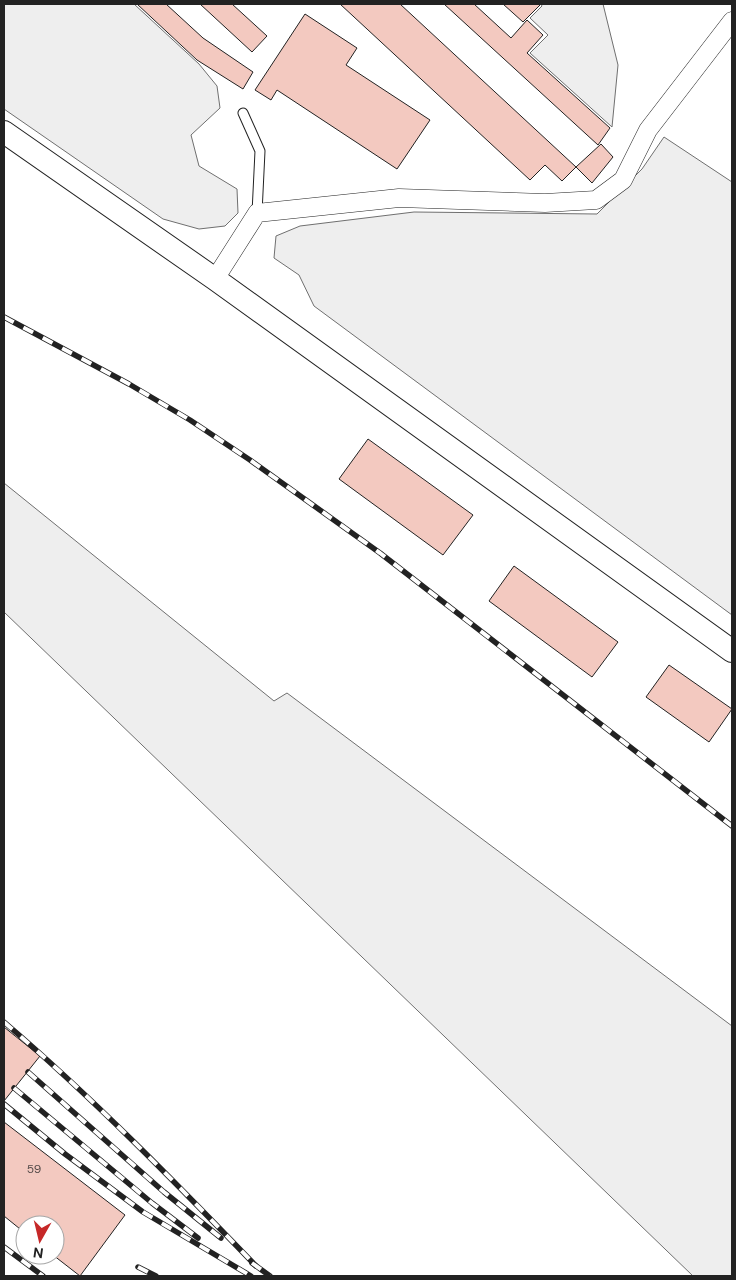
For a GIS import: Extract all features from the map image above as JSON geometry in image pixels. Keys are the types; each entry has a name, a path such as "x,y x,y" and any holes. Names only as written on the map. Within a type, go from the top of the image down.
{"street":[{"path":"215,278 257,213 399,198 545,202 596,200 623,180 648,130 732,21"},
{"path":"4,132 215,278 732,652"}],"lane":[{"path":"243,113 260,151 257,213"}],"shaded area":[{"path":"4,4 134,4 199,64 217,86 220,108 191,135 199,166 237,189 238,213 225,226 199,229 163,219 4,109"},
{"path":"541,4 603,4 618,65 612,127 530,53 548,35 530,18 542,6"},
{"path":"664,137 732,182 732,615 314,306 299,275 274,258 276,236 300,226 414,212 597,214 642,169"},
{"path":"4,483 274,701 287,693 732,1026 732,1276 693,1276 4,612"}],"building":[{"path":"137,4 166,4 203,38 253,72 243,89 197,60"},
{"path":"200,4 232,4 267,36 252,52"},
{"path":"340,4 400,4 576,167 562,181 545,165 530,180"},
{"path":"444,4 474,4 511,38 527,20 543,35 527,53 610,128 598,145"},
{"path":"503,4 539,4 540,5 523,22"},
{"path":"305,14 357,48 346,65 430,120 397,169 277,90 271,100 255,90"},
{"path":"601,144 613,157 592,183 576,167"},
{"path":"368,439 473,515 443,555 339,479"},
{"path":"514,566 618,642 592,677 489,601"},
{"path":"669,665 732,709 709,742 646,697"},
{"path":"4,1027 40,1056 4,1101"},
{"path":"4,1122 125,1215 80,1276 65,1264 65,1215 15,1215 15,1225 4,1216"}],"railway":[{"path":"4,317 129,384 190,420 250,460 380,553 732,826"},
{"path":"4,1022 101,1110 256,1266"},
{"path":"28,1072 164,1192 221,1238"},
{"path":"14,1088 152,1203 198,1238"},
{"path":"4,1104 65,1154 143,1212 251,1276"},
{"path":"4,1247 43,1276"},
{"path":"252,1263 270,1276"},
{"path":"138,1267 156,1276"}]}
